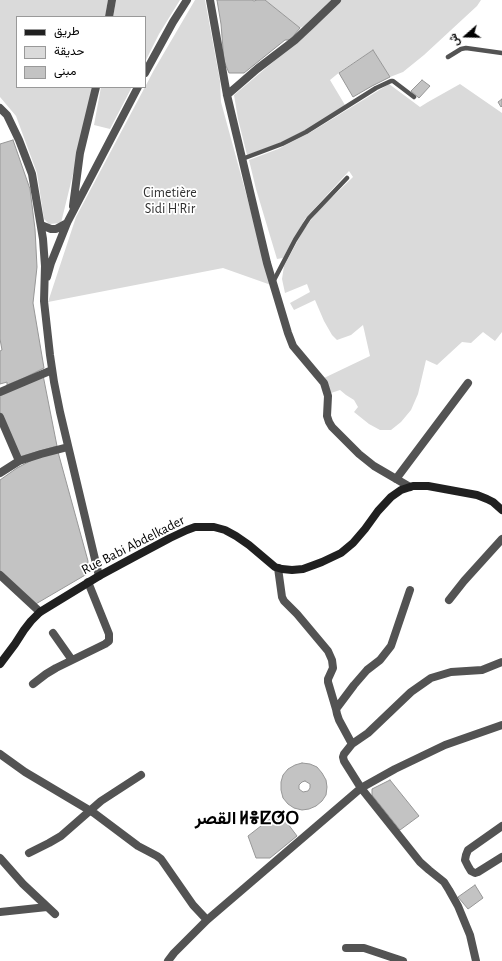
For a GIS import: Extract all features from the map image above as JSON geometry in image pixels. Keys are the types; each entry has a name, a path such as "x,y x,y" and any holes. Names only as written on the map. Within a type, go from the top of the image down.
{"main road":[{"path":"278,568 292,570 303,569 341,553 357,538 386,502 401,490 410,487 428,486 477,495 493,502 502,510"},
{"name":"Rue Babi Abdelkader","path":"0,664 24,630 40,612 88,582 181,532 206,527 214,527 225,530 236,536 272,565 278,568"}],"street":[{"path":"109,16 112,0"},
{"path":"146,71 187,0"},
{"path":"210,0 227,95 242,159 280,310 291,341 326,386 328,398 327,416 329,422 359,454 374,466 410,487"},
{"path":"227,95 257,69 295,40 337,0"},
{"path":"72,213 80,153 96,88"},
{"path":"44,289 51,263 67,223 137,88"},
{"path":"0,108 7,115 19,140 32,174 44,251 45,315 52,370 60,412 99,576"},
{"path":"41,225 51,229 67,223"},
{"path":"0,392 52,370"},
{"path":"396,479 468,383"},
{"path":"0,417 19,462"},
{"path":"0,473 19,462 41,454 68,447"},
{"path":"450,600 464,581 502,539"},
{"path":"278,568 282,597 284,601 328,651 332,660 333,668 328,682 339,720 352,744"},
{"path":"0,575 40,612"},
{"path":"33,684 51,671 105,644 109,640 110,638 88,582"},
{"path":"336,709 367,670 380,660 391,646 410,590"},
{"path":"53,633 72,660"},
{"path":"476,961 470,935 458,906 444,882 420,862 361,788 343,757 352,744 368,733 411,692 431,678 451,672 482,670 502,662"},
{"path":"168,961 207,920 361,788 395,769 445,745 502,725"},
{"path":"0,754 25,772 89,810 138,846 162,859 193,905 207,920"},
{"path":"29,853 61,836 89,810 141,774"},
{"path":"502,826 468,850 466,860 471,871 475,873 502,857"},
{"path":"0,858 3,868 23,884 55,914"},
{"path":"0,912 47,907"},
{"path":"346,948 364,948 402,961"}],"lane":[{"path":"448,57 461,49 466,48 502,53"},
{"path":"242,159 282,144 306,132 376,88 390,81 393,81 414,97"},
{"path":"273,282 309,218 347,178"}],"green space":[{"path":"0,0 108,0 105,16 16,16 16,88 92,88 85,125 61,223 49,224 44,219 37,173 16,116 0,97"},
{"path":"116,0 180,0 159,34 146,60 146,16 113,16"},
{"name":"Cimetière Sidi H'Rir","path":"195,0 205,0 220,81 221,102 271,285 223,268 48,302 76,217 144,88 146,88 154,70"},
{"path":"265,0 335,0 314,21 300,28"},
{"path":"340,0 481,0 477,6 424,55 403,72 390,77 373,50 341,71 330,80 345,105 310,128 277,144 247,155 234,95 307,34"},
{"path":"389,84 420,107 460,84 502,113 502,332 495,341 483,332 471,343 462,342 437,365 426,360 418,394 411,410 401,422 391,430 380,430 369,424 354,412 358,407 354,400 340,390 328,394 324,378 370,356 363,325 351,335 337,340 332,335 324,321 315,300 294,310 290,303 310,292 307,284 285,293 282,279 284,266 304,229 317,212 353,177 349,171 305,219 283,258 277,259 249,160 278,149 311,132"},
{"path":"101,88 131,88 110,129 94,125"}],"building":[{"path":"217,0 265,0 300,28 290,40 285,40 244,73 229,73 224,61 221,24"},
{"path":"373,50 390,77 353,97 339,73"},
{"path":"422,80 430,86 419,98 411,91"},
{"path":"502,99 502,106 501,107 498,102"},
{"path":"13,140 30,189 35,229 37,267 33,303 44,368 7,385 7,382 0,384 0,351 2,350 0,339 0,144"},
{"path":"43,375 57,446 19,457 0,413 0,395"},
{"path":"58,452 88,561 87,574 34,605 0,574 0,480 17,468 34,459"},
{"path":"302,763 317,767 326,780 326,795 316,806 309,809 302,810 294,808 283,798 281,782 283,775 288,769","holes":["305,781 310,784 308,791 303,792 299,789 299,785 302,782"]},
{"path":"390,780 419,816 400,830 372,795 372,789"},
{"path":"279,812 297,836 270,858 256,858 248,836"},
{"path":"475,885 483,898 468,909 458,897"}],"district":[{"name":"القصر ⵍⴻⵇⵚⵔ","path":"247,819"}]}
